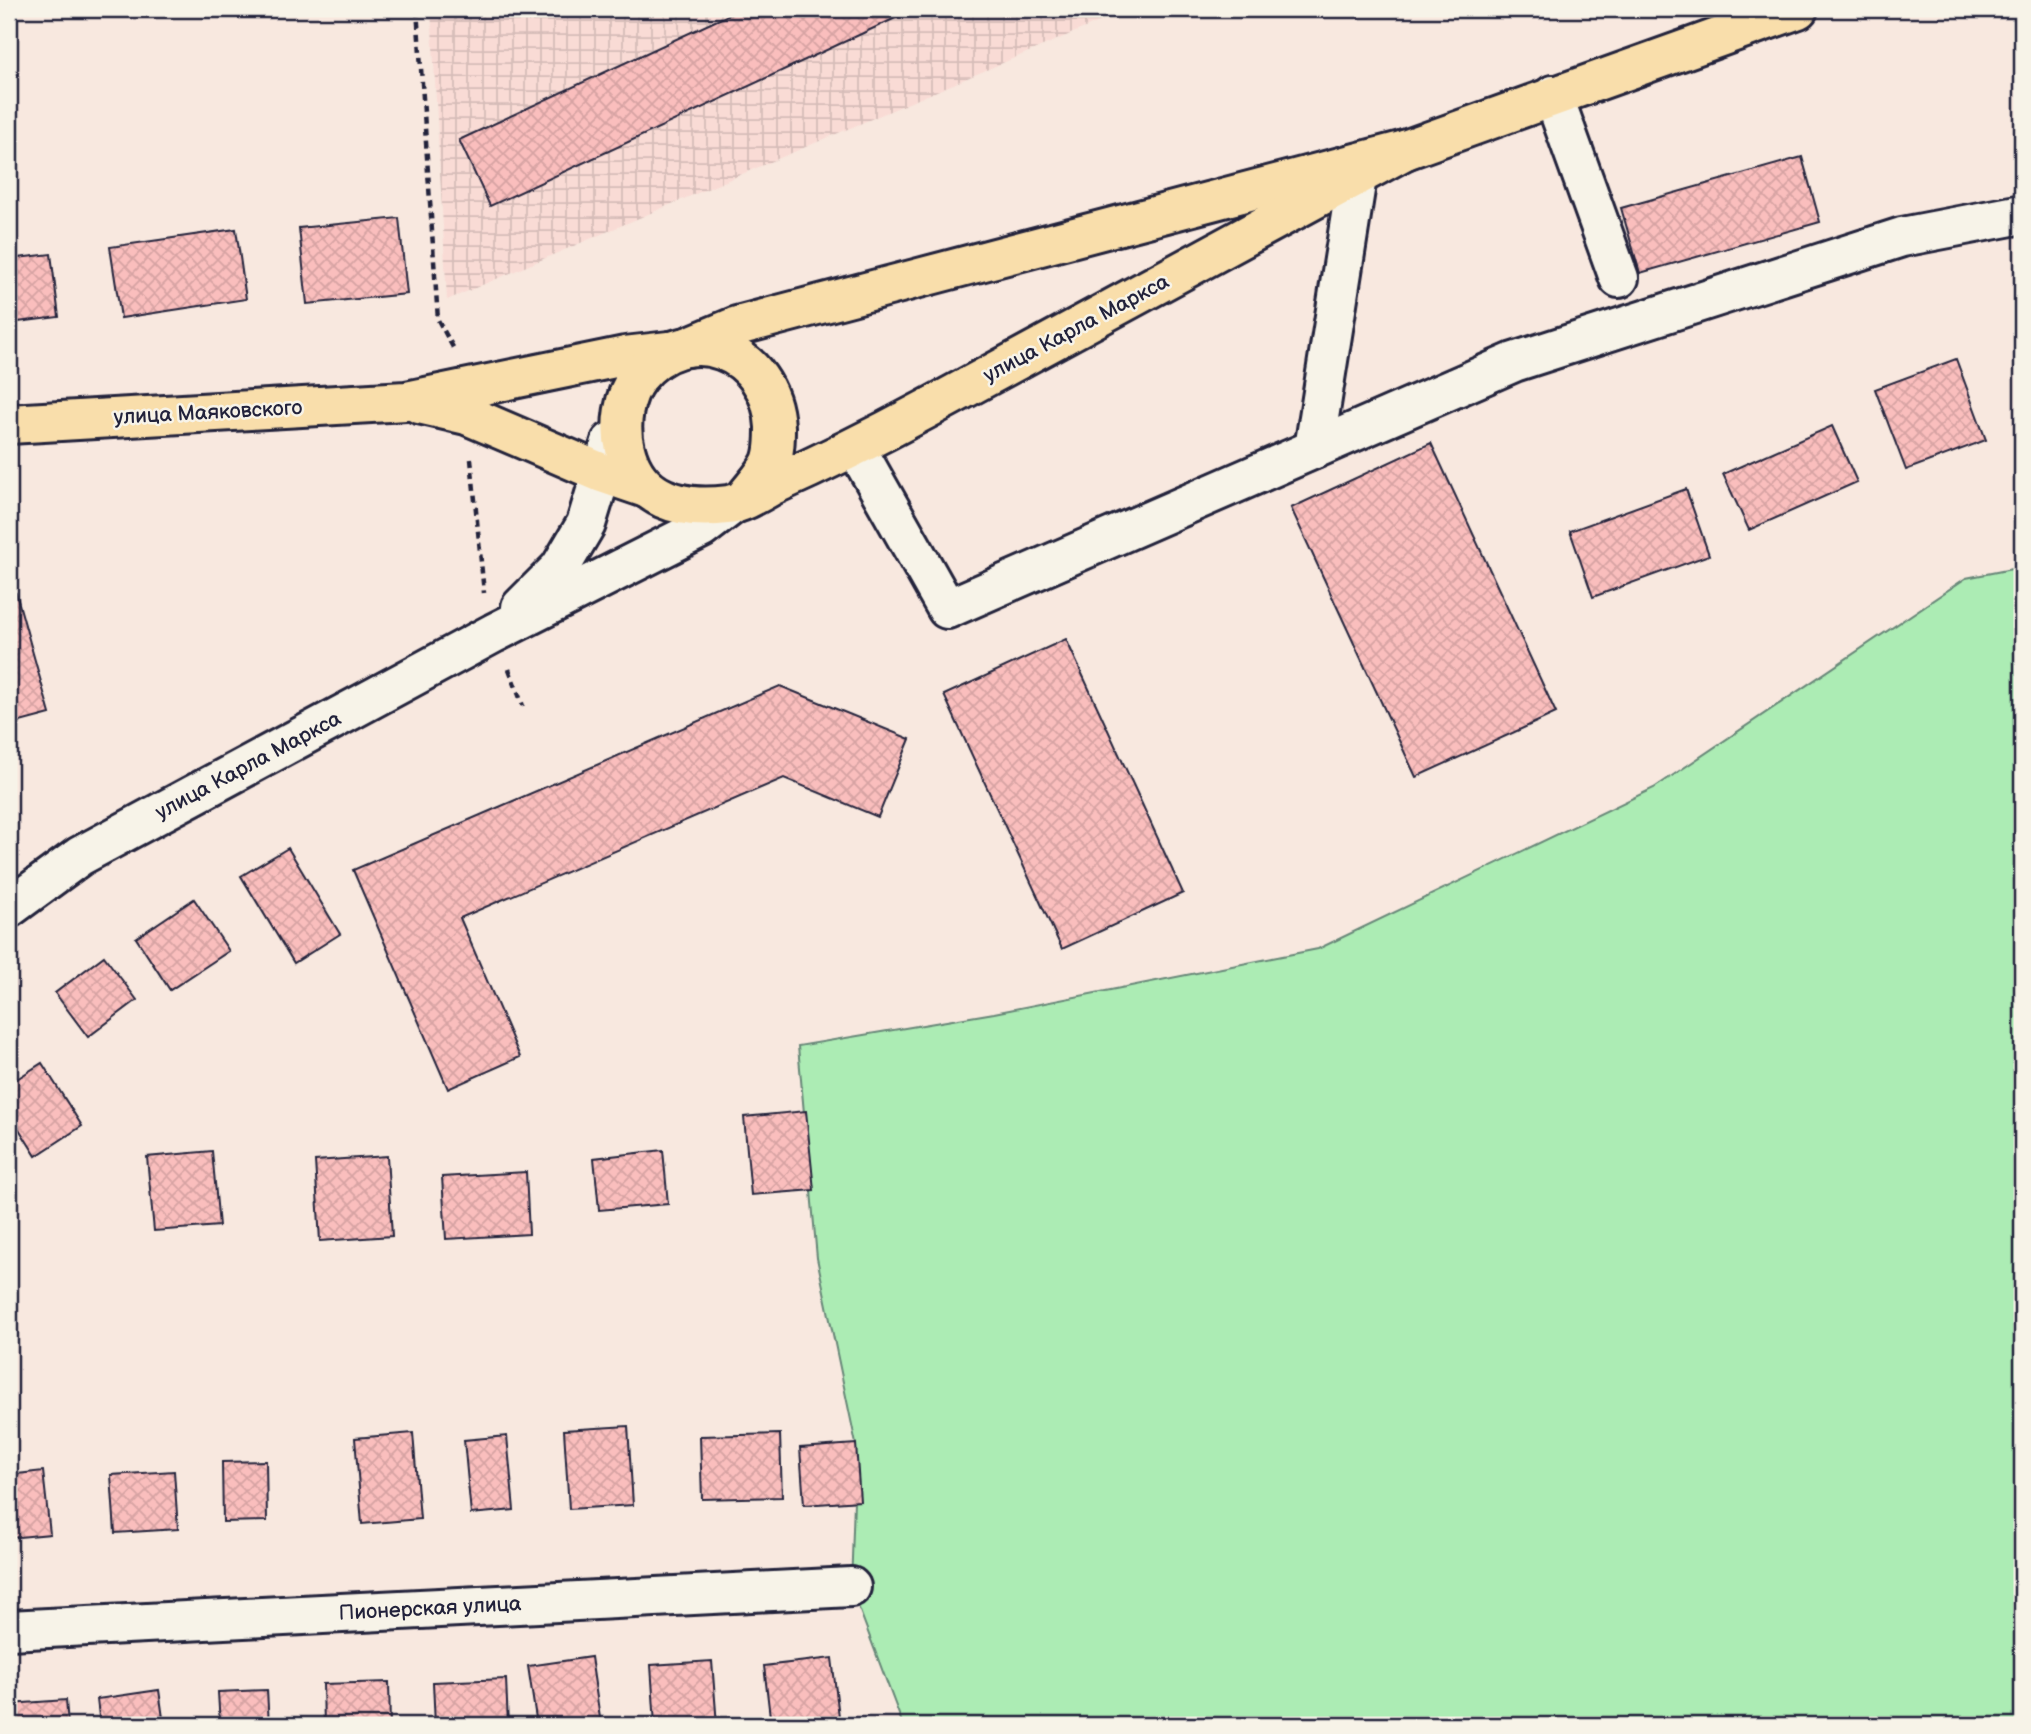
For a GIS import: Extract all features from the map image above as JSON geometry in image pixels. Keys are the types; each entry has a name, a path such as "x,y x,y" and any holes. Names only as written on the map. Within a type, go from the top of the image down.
{"main road":[{"path":"677,350 720,350 746,361 764,381 774,404 771,463 738,502 698,507 668,502 646,488 629,467 623,440 623,411 638,378 677,350 737,326 1405,150 1793,10"},
{"name":"улица Карла Маркса","path":"738,502 856,448 1405,150"},
{"name":"улица Маяковского","path":"9,424 406,401 625,356 677,350"},
{"name":"улица Маяковского","path":"406,401 467,415 602,473 646,488"}],"street":[{"path":"1553,95 1619,278"},
{"path":"1314,449 1357,177"},
{"path":"856,448 947,609 1514,362 1902,237 2022,214"},
{"name":"улица Карла Маркса","path":"495,631 560,568 586,524 623,411"},
{"name":"улица Карла Маркса","path":"9,908 80,856 495,631 702,528 738,502"},
{"name":"Пионерская улица","path":"9,1630 851,1587"}],"path":[{"path":"417,9 438,320 461,361"},
{"path":"471,451 495,631 523,706"}],"shaded area":[{"path":"431,9 1129,9 447,300"}],"green space":[{"path":"2022,567 2022,1725 903,1725 851,1587 856,1444 817,1258 798,1046 994,1013 1318,949 1654,788 1966,578"}],"building":[{"path":"741,9 915,9 490,206 459,140"},
{"path":"1080,9 1103,9 1083,17"},
{"path":"1802,157 1820,222 1640,273 1621,208"},
{"path":"399,218 407,294 307,304 299,228"},
{"path":"236,229 246,299 121,318 110,247"},
{"path":"51,254 59,317 9,323 9,259"},
{"path":"1956,359 1986,440 1906,470 1875,389"},
{"path":"1832,426 1857,482 1749,530 1723,474"},
{"path":"1431,443 1556,713 1416,777 1291,508"},
{"path":"1686,489 1709,555 1593,597 1570,531"},
{"path":"16,593 50,714 9,725 9,595"},
{"path":"1066,639 1183,893 1062,949 944,695"},
{"path":"780,686 910,739 878,817 784,778 460,918 520,1057 448,1089 353,870"},
{"path":"288,848 340,934 294,963 241,876"},
{"path":"194,899 229,951 170,990 136,938"},
{"path":"104,956 137,1000 88,1037 55,993"},
{"path":"42,1063 82,1126 36,1156 9,1113 9,1084"},
{"path":"806,1111 814,1190 751,1195 744,1117"},
{"path":"663,1150 668,1204 599,1210 594,1158"},
{"path":"212,1151 219,1226 154,1231 147,1157"},
{"path":"387,1156 392,1236 320,1241 315,1161"},
{"path":"526,1172 529,1234 446,1239 442,1177"},
{"path":"628,1426 633,1505 569,1509 564,1430"},
{"path":"413,1433 420,1519 362,1524 355,1438"},
{"path":"780,1434 782,1497 702,1499 700,1436"},
{"path":"507,1436 514,1510 471,1514 464,1440"},
{"path":"856,1444 860,1501 804,1505 800,1448"},
{"path":"266,1461 267,1521 223,1522 222,1462"},
{"path":"43,1471 50,1534 9,1538 9,1475"},
{"path":"174,1471 178,1529 115,1533 111,1475"},
{"path":"591,1657 601,1725 537,1725 528,1666"},
{"path":"832,1658 840,1725 771,1725 764,1666"},
{"path":"712,1661 717,1725 655,1725 651,1665"},
{"path":"506,1679 508,1725 435,1725 433,1682"},
{"path":"389,1682 390,1725 324,1725 323,1684"},
{"path":"159,1690 164,1725 100,1725 97,1699"},
{"path":"267,1690 269,1725 220,1725 218,1692"},
{"path":"66,1700 68,1725 12,1725 10,1704"}]}
